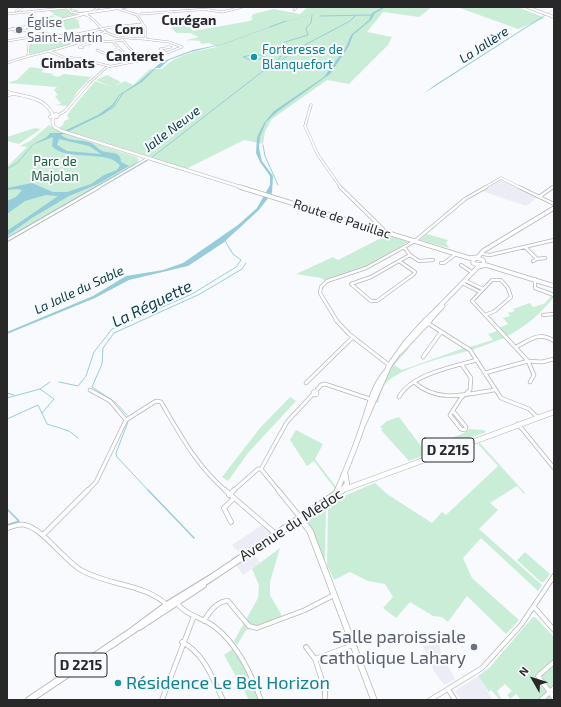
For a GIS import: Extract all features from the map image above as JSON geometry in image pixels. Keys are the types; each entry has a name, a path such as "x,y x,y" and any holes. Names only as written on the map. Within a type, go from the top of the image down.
{"main road":[{"path":"7,30 50,22 93,11 126,7"},
{"path":"527,7 554,17"},
{"path":"7,92 43,101 49,106 53,116 58,117 58,115"},
{"name":"Route de Pauillac","path":"53,116 52,124 62,131 474,261"},
{"path":"474,271 474,261 481,252 542,215 554,206"},
{"path":"483,262 481,257 487,249"},
{"path":"474,261 483,262 486,265 554,285"},
{"path":"474,261 483,262"},
{"path":"335,493 373,400 389,366 397,355 483,262"},
{"name":"Avenue du Médoc","path":"29,700 335,493 518,424 554,412"},
{"path":"342,490 347,484 345,471"},
{"path":"347,484 354,485"},
{"path":"300,517 310,531 374,700"}],"street":[{"path":"13,13 23,7"},
{"path":"93,11 99,7"},
{"path":"119,9 141,14 183,12 204,8 222,12 242,7"},
{"path":"294,10 297,7"},
{"path":"7,14 68,8 71,12 84,14 93,18 102,29 123,39 144,59"},
{"path":"136,14 145,28 146,37 144,39"},
{"path":"28,32 65,36 102,29 143,24"},
{"path":"9,26 16,32 26,30"},
{"path":"24,27 33,41 29,45 28,54"},
{"path":"7,63 28,54 49,51 106,32"},
{"path":"7,41 31,37"},
{"path":"103,38 113,42 128,57"},
{"path":"58,115 65,111 81,90 97,74 109,66 155,57 165,52 182,47 169,42 144,39 123,39 113,42"},
{"path":"83,48 79,47 89,43 109,40"},
{"path":"165,52 160,49 166,47"},
{"path":"107,54 119,48"},
{"path":"97,50 107,54 113,60 138,54"},
{"path":"49,51 63,57 84,59"},
{"path":"93,62 109,66"},
{"path":"7,96 12,94"},
{"path":"311,105 305,126 318,155 336,184 383,229 382,232"},
{"path":"7,240 150,159"},
{"path":"389,366 353,337 337,321 320,293 321,287 332,279 366,268 413,242 465,199 501,178 554,206"},
{"path":"539,197 554,186"},
{"path":"483,254 490,255 554,240"},
{"path":"404,247 410,255 419,261 433,260"},
{"path":"525,247 537,259"},
{"path":"399,261 415,272 414,274 377,301 371,301 351,284 371,277 399,261 410,255"},
{"path":"441,263 444,263 456,255"},
{"path":"532,261 545,258"},
{"path":"461,265 474,271"},
{"path":"485,315 495,311 511,296 504,283 499,279 493,279 472,301 485,315 516,347 528,361 534,375 530,382"},
{"path":"535,279 535,288 554,295"},
{"path":"465,283 481,290"},
{"path":"543,315 554,314"},
{"path":"427,322 469,349 494,390 505,401 530,409 538,418"},
{"path":"423,357 425,352 441,332"},
{"path":"516,347 539,334 546,335 554,341"},
{"path":"306,383 310,381 353,337"},
{"path":"399,397 400,393 406,386 414,382 436,372 477,360"},
{"path":"485,373 528,361 542,362 554,360"},
{"path":"453,411 466,427 465,430 461,429 450,416 453,411 465,395 470,390 471,378 462,365"},
{"path":"414,382 422,389 441,396 465,395 494,390"},
{"path":"229,495 258,469 261,469 286,422 321,385 325,384 373,400"},
{"path":"90,390 110,401 126,420"},
{"path":"43,535 96,482 126,420 156,401 161,402 197,462 212,479 233,499 276,534"},
{"path":"518,424 554,468"},
{"path":"261,469 300,517"},
{"path":"231,522 224,508 233,499"},
{"path":"7,528 23,524 28,525 43,535 72,564 81,570 93,576 147,593 168,607"},
{"path":"430,700 482,668 534,608 553,579"},
{"path":"204,621 210,610 224,601 228,601 249,626 257,628 306,610 334,595"},
{"path":"176,602 182,609 214,627 234,648 251,672 262,700"},
{"path":"534,608 554,630"},
{"path":"162,700 182,642 194,616"},
{"path":"182,642 188,644 209,669 223,700"},
{"path":"315,659 353,645"},
{"path":"306,647 315,659 325,689 325,698"},
{"path":"554,662 538,676 554,698"},
{"path":"541,700 554,688"},
{"path":"448,689 455,700"}],"shaded area":[{"path":"501,180 538,197 526,206 482,191"},
{"path":"262,525 279,538 254,555 260,563 243,575 231,558 239,553 232,545"},
{"path":"439,645 443,657 455,679 444,685 434,671 423,646"},
{"path":"478,676 493,700 461,700 455,691"}],"green space":[{"path":"308,7 432,7 419,17 383,12 367,32 392,37 388,45 349,84 327,80 272,119 265,132 263,144 244,140 182,171 151,161 155,158 58,128 63,125 64,121 69,119 67,115 95,81 112,87 96,80 107,75 121,82 115,86 125,81 133,85 150,69 162,69 174,60 181,57 217,47 209,43 201,44 200,41 187,40 199,37 190,33 176,33 168,23 186,21 193,31 250,21 253,19 251,18 253,14 274,9 300,14"},
{"path":"457,7 518,7 545,18 518,29"},
{"path":"65,9 70,12 70,10 72,12 74,11 71,9 81,10 78,10 78,12 86,11 63,18 54,15 52,16 56,16 45,19 54,14 50,11"},
{"path":"74,18 78,20 80,28 66,30 62,23 58,21"},
{"path":"35,33 63,36 55,40 62,39 76,43 32,54 30,53 30,45 45,41 34,40 32,37 38,35"},
{"path":"30,67 44,69 41,72 54,74 51,75 58,77 64,74 91,77 78,91 68,106 55,105 61,104 55,96 58,95 54,90 57,87 7,83 17,80"},
{"name":"Parc de Majolan","path":"49,125 61,132 136,157 139,160 137,164 7,239 7,167 27,147 20,146 30,141"},
{"path":"35,128 41,129 19,144 7,141 7,137"},
{"path":"427,234 448,240 446,243 449,248 420,240"},
{"path":"387,235 408,242 365,267 324,280 321,278 296,274 333,257 338,260"},
{"path":"552,295 554,297 544,309 521,328 507,336 499,328 508,324 503,318 510,316 508,313 515,311 513,309 530,303 533,307 544,304"},
{"path":"497,331 504,338 472,350 470,347 493,340 488,334"},
{"path":"410,347 394,365 402,370 464,348 468,351 425,363 402,372 386,383 378,403 376,402 384,379 392,364 403,351"},
{"path":"290,397 296,401 248,453 228,481 222,477 260,428"},
{"path":"399,417 427,454 409,461 381,430 383,429 380,427 387,421"},
{"path":"469,429 484,430 486,432 456,443 451,438 467,432"},
{"path":"296,430 323,444 315,459 337,488 335,489 314,461 307,466 290,440"},
{"path":"480,443 525,493 524,494 517,486 490,503 498,510 479,529 542,585 538,591 481,538 463,558 472,578 519,620 506,634 467,596 448,622 442,617 433,616 410,602 396,618 383,608 393,597 385,584 368,581 350,572 334,580 327,565 328,506 339,498 375,483 387,494 432,523 442,512 446,515 498,466 478,444"},
{"path":"326,505 325,564 308,522 309,516"},
{"path":"280,548 270,582 270,595 282,616 257,628 246,630 237,645 234,641 258,598 259,585 252,569"},
{"path":"525,552 550,574 544,582 541,582 517,560"},
{"path":"533,617 535,617 554,637 554,700 521,700 516,694 510,699 507,695 512,691 505,684 497,691 502,700 500,700 491,690 489,692 478,676 489,668"},
{"path":"234,648 251,672 261,700 249,700 224,655"}],"water":[{"path":"339,7 284,22 224,44 191,52 169,60 160,68 156,68 142,82 119,96 114,105 104,114 61,135 68,139 91,143 102,151 117,154 121,162 129,166 98,184 69,196 32,218 7,236 7,231 58,196 46,195 25,201 7,214 7,201 16,197 22,190 7,190 7,188 32,183 53,192 67,192 91,184 104,175 117,170 120,165 107,158 69,154 56,150 52,146 53,137 30,146 47,137 50,133 60,133 98,115 112,105 119,95 139,82 159,64 169,59 193,50 223,44 283,22","holes":["59,139 89,146 101,154 67,151 57,145"]},
{"path":"386,7 375,13 371,20 353,35 349,46 330,74 277,112 266,122 260,137 259,148 262,161 273,176 272,193 259,210 223,243 188,266 129,280 95,298 7,334 7,332 93,296 126,276 163,270 183,263 238,225 257,208 270,185 270,176 260,162 256,153 257,137 264,123 274,111 324,77 346,47 351,35 369,20 372,13"},
{"path":"554,9 540,19 423,94 435,85"}],"waterway":[{"name":"Jalle Neuve","path":"151,158 281,57 277,54 282,52 279,48 285,42 308,35 306,28 311,23 312,15"},
{"path":"320,16 372,15"},
{"path":"277,63 301,47 350,21 355,16"},
{"path":"270,27 286,21"},
{"path":"263,56 255,54 243,57 253,61 264,57"},
{"path":"107,111 114,107 123,93"},
{"path":"263,145 265,156 278,185"},
{"path":"7,169 17,163 32,146"},
{"name":"Jalle Neuve","path":"7,242 148,160"},
{"name":"Jalle Neuve","path":"7,238 137,163"},
{"name":"La Réguette","path":"59,382 78,386 86,376 94,352 112,329 192,294 236,267 241,260 233,254 225,241 226,239"},
{"name":"La Réguette","path":"127,415 115,402 92,387 102,364 103,348 114,333 200,294 242,269 246,263"},
{"path":"40,389 50,382"},
{"path":"7,398 40,389"},
{"path":"40,389 54,399 42,413"},
{"path":"7,393 14,395"},
{"path":"7,419 38,405 47,424 69,431 78,438"},
{"name":"La Réguette","path":"128,422 116,453 117,457 149,491"},
{"name":"La Réguette","path":"148,490 194,538"},
{"path":"7,509 19,521 7,525"}],"place":[{"name":"Église Saint-Martin","path":"19,30"},
{"name":"Forteresse de Blanquefort","path":"254,57"},
{"name":"Salle paroissiale catholique Lahary","path":"474,647"},
{"name":"Résidence Le Bel Horizon","path":"118,683"}],"district":[{"name":"Curégan","path":"189,20"},
{"name":"Corn","path":"129,30"},
{"name":"Canteret","path":"135,56"},
{"name":"Cimbats","path":"68,63"}],"water label":[{"name":"La Jallère","path":"484,45"},
{"name":"La Jalle du Sable","path":"79,290"}]}
